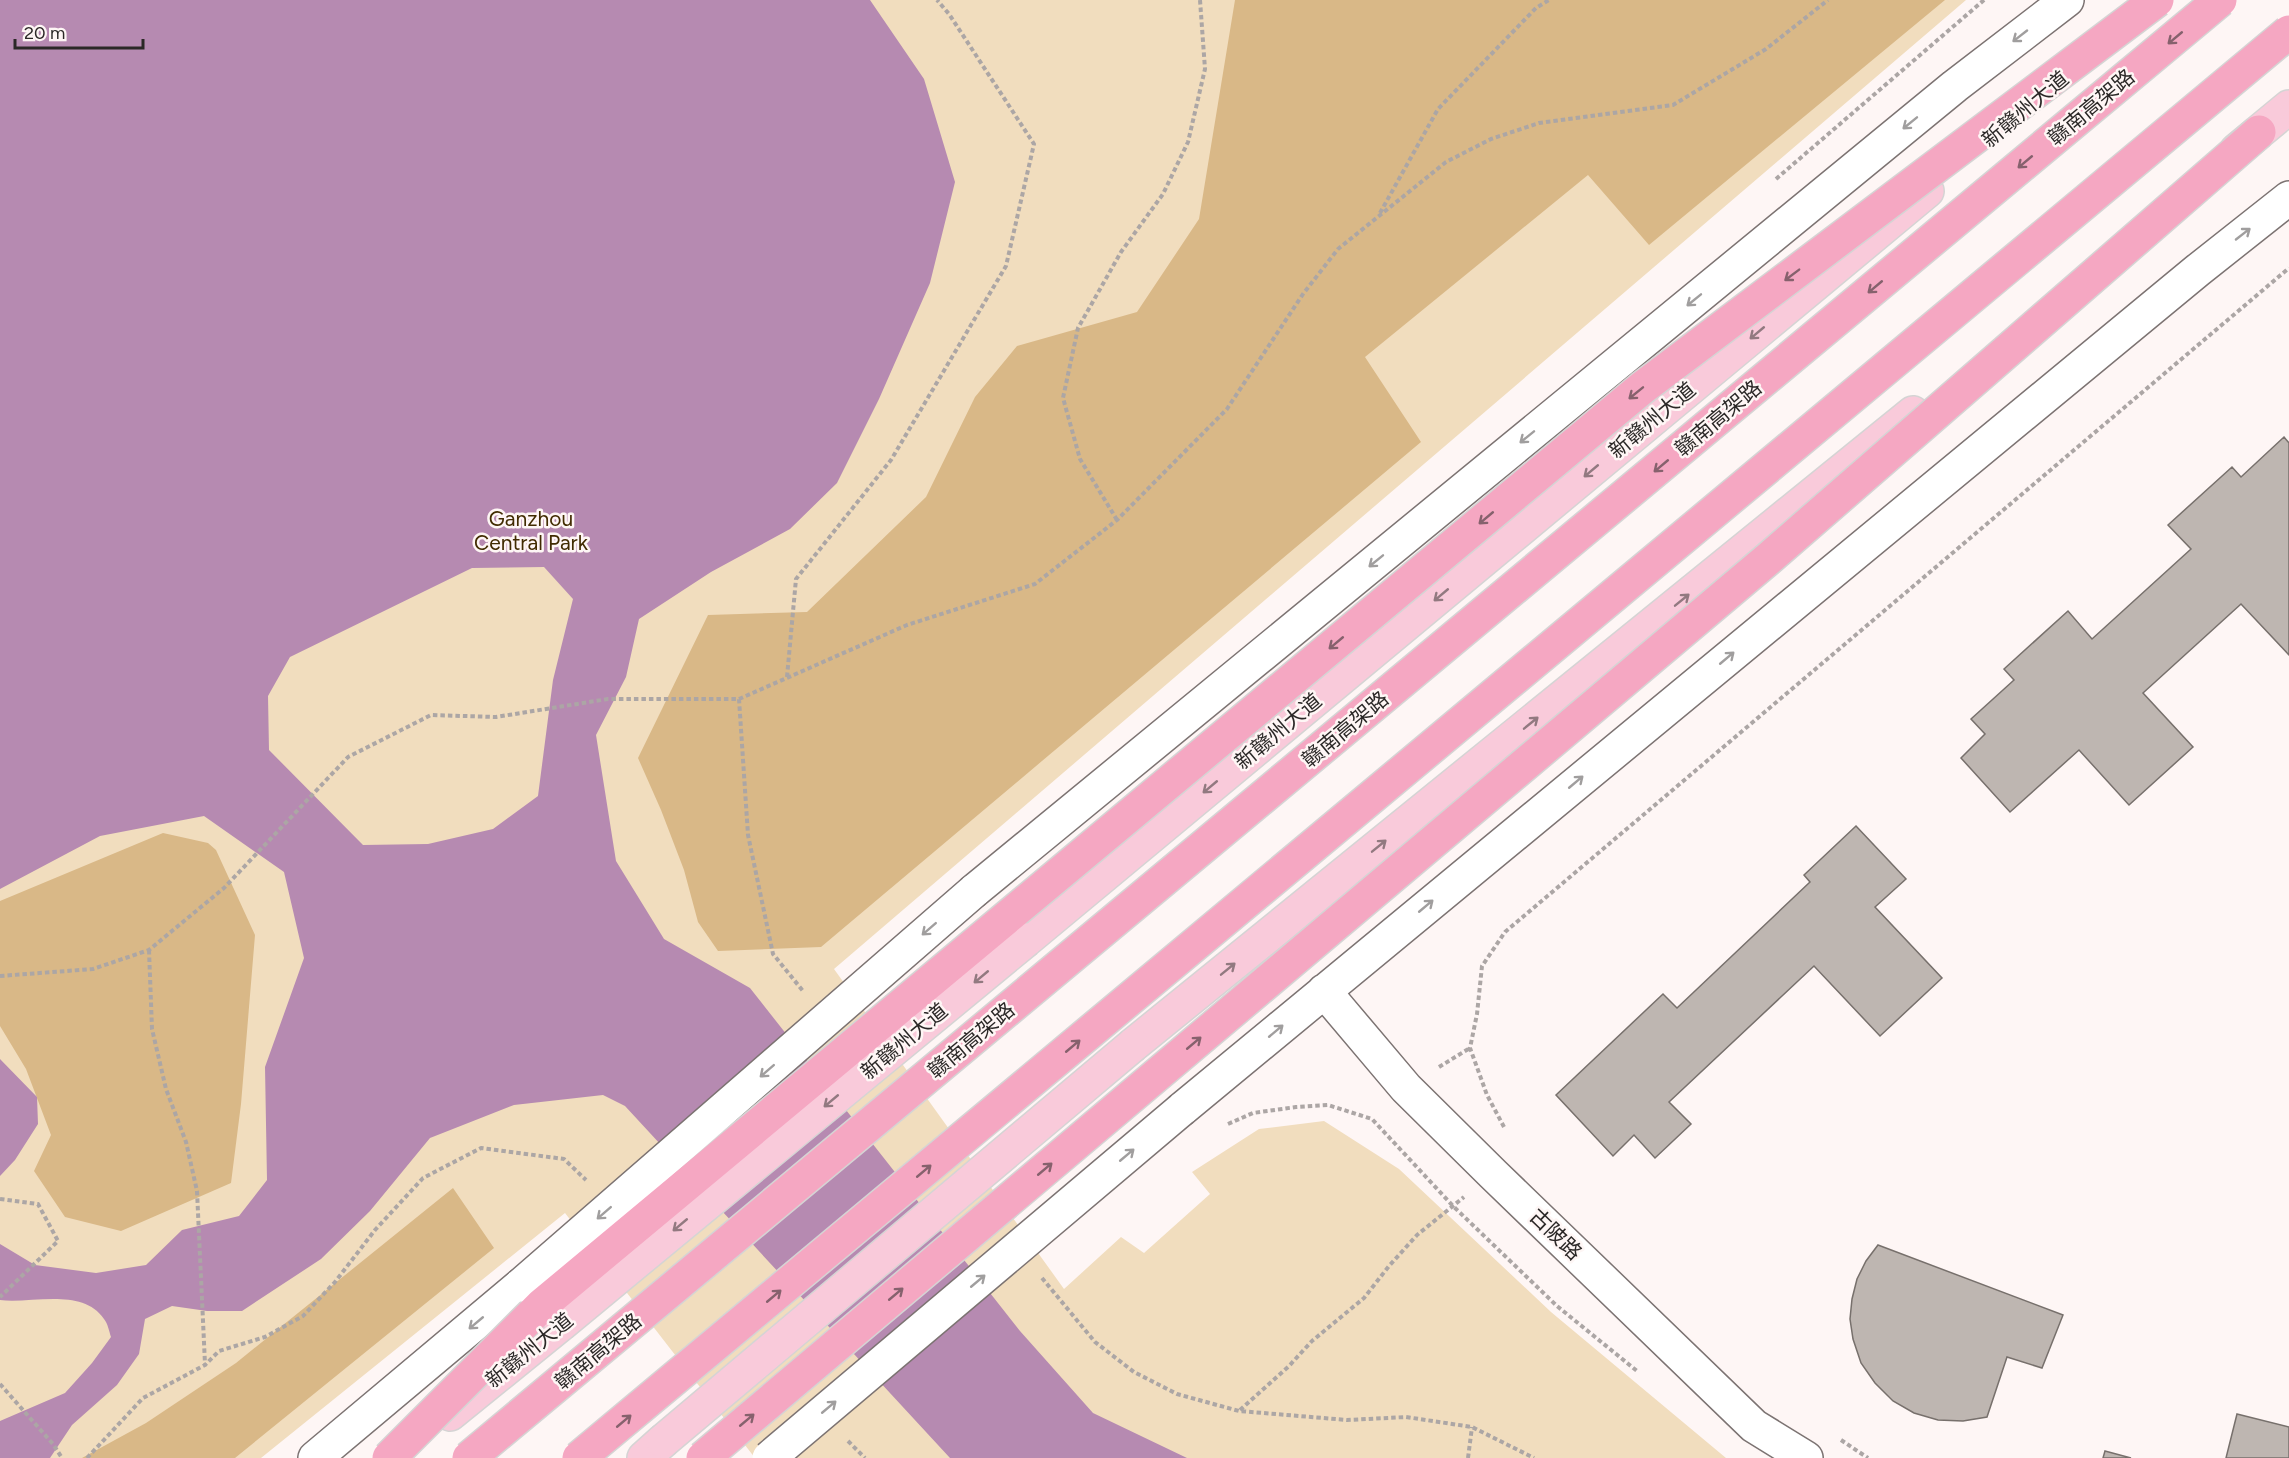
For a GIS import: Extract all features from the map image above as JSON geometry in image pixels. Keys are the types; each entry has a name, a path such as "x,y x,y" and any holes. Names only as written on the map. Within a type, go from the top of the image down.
{"highway":[{"path":"389,1458 542,1305 1642,388 2157,0"},
{"name":"赣南高架路","path":"469,1458 2220,0"},
{"path":"579,1458 2289,32"},
{"path":"703,1458 1759,566 2259,132"}],"main road":[{"name":"新赣州大道","path":"396,1458 1026,940 2157,0"},
{"path":"654,1449 1133,1045 2289,107"}],"street":[{"path":"315,1458 521,1285 974,891 1936,102 2067,0"},
{"path":"768,1458 1324,990 2198,270 2289,198"},
{"name":"古陂路","path":"1324,990 1406,1088 1493,1174 1754,1426 1806,1458"}],"path":[{"path":"787,678 796,579 891,460 1006,266 1034,144 949,14 937,0"},
{"path":"1118,520 1080,459 1063,398 1078,328 1121,252 1163,194 1188,142 1205,69 1200,0"},
{"path":"1378,215 1438,109 1536,8 1549,0"},
{"path":"0,976 93,969 149,950 224,888 348,757 431,715 496,717 608,699 739,699 907,625 1035,584 1118,520 1227,409 1303,294 1338,249 1446,162 1491,139 1539,123 1673,105 1766,49 1828,0"},
{"path":"1506,1132 1487,1095 1470,1047 1477,1014 1482,966 1505,932 2289,268"},
{"path":"87,1458 143,1398 205,1365 197,1191 186,1142 166,1089 152,1029 149,950"},
{"path":"1253,1113 1328,1105 1372,1119 1453,1206 1557,1306 1646,1378"},
{"path":"1239,1411 1289,1366 1312,1341 1364,1298 1417,1235 1493,1174"},
{"path":"0,1199 38,1204 58,1241 0,1297"},
{"path":"1095,1342 1134,1372 1177,1394 1239,1411 1347,1420 1406,1417 1472,1427 1534,1458"},
{"path":"0,1384 53,1444 62,1458"},
{"path":"1468,1458 1472,1427"},
{"path":"1838,1438 1868,1458"}],"green space":[{"name":"Ganzhou Central Park","path":"0,0 1966,0 834,969 1064,1289 1121,1237 1144,1253 1210,1194 1192,1172 1259,1129 1324,1121 1399,1169 1551,1312 1726,1458 755,1458 565,1213 261,1458 0,1458"}],"shaded area":[{"path":"0,0 870,0 924,79 955,182 930,283 879,399 837,483 790,529 711,572 639,619 626,677 596,735 616,861 664,939 750,988 1020,1331 1093,1413 1187,1458 950,1458 625,1106 603,1095 514,1105 430,1138 370,1211 321,1259 242,1311 207,1311 172,1306 145,1319 139,1354 117,1385 72,1425 50,1458 0,1458 0,1421 65,1393 92,1363 111,1337 104,1319 95,1309 83,1303 56,1299 0,1300 0,1244 35,1265 96,1273 146,1265 182,1230 239,1216 267,1180 265,1067 304,958 284,872 204,816 100,836 0,889","holes":["544,567 573,599 553,680 538,796 493,829 428,844 363,845 269,750 268,696 290,657 472,568"]},
{"path":"1235,0 1945,0 1649,245 1588,175 1365,357 1421,442 821,947 718,951 698,922 684,870 638,758 708,615 807,612 926,497 975,397 1017,346 1137,312 1199,219"},
{"path":"163,833 208,843 216,850 255,935 241,1104 231,1183 121,1231 65,1217 34,1171 51,1135 26,1069 0,1026 0,901"},
{"path":"0,1059 37,1097 38,1124 15,1160 0,1176"},
{"path":"453,1188 494,1248 235,1458 82,1458 146,1423 236,1363"}],"building":[{"path":"2284,437 2289,443 2289,655 2241,604 2143,693 2193,747 2129,805 2079,750 2010,812 1961,758 1985,734 1971,719 2014,680 2004,669 2068,611 2092,639 2191,549 2168,525 2232,467 2241,477"},
{"path":"1856,826 1906,879 1875,907 1942,978 1880,1036 1814,966 1669,1102 1691,1124 1655,1158 1634,1135 1613,1156 1556,1095 1663,994 1677,1008 1810,882 1804,875"},
{"path":"1878,1245 2063,1315 2042,1368 2007,1357 1987,1417 1963,1421 1938,1420 1914,1413 1893,1401 1875,1383 1861,1363 1853,1339 1850,1319 1857,1279 1866,1261"},
{"path":"2237,1414 2289,1427 2289,1458 2226,1458"},
{"path":"2105,1451 2131,1458 2103,1458"}]}
